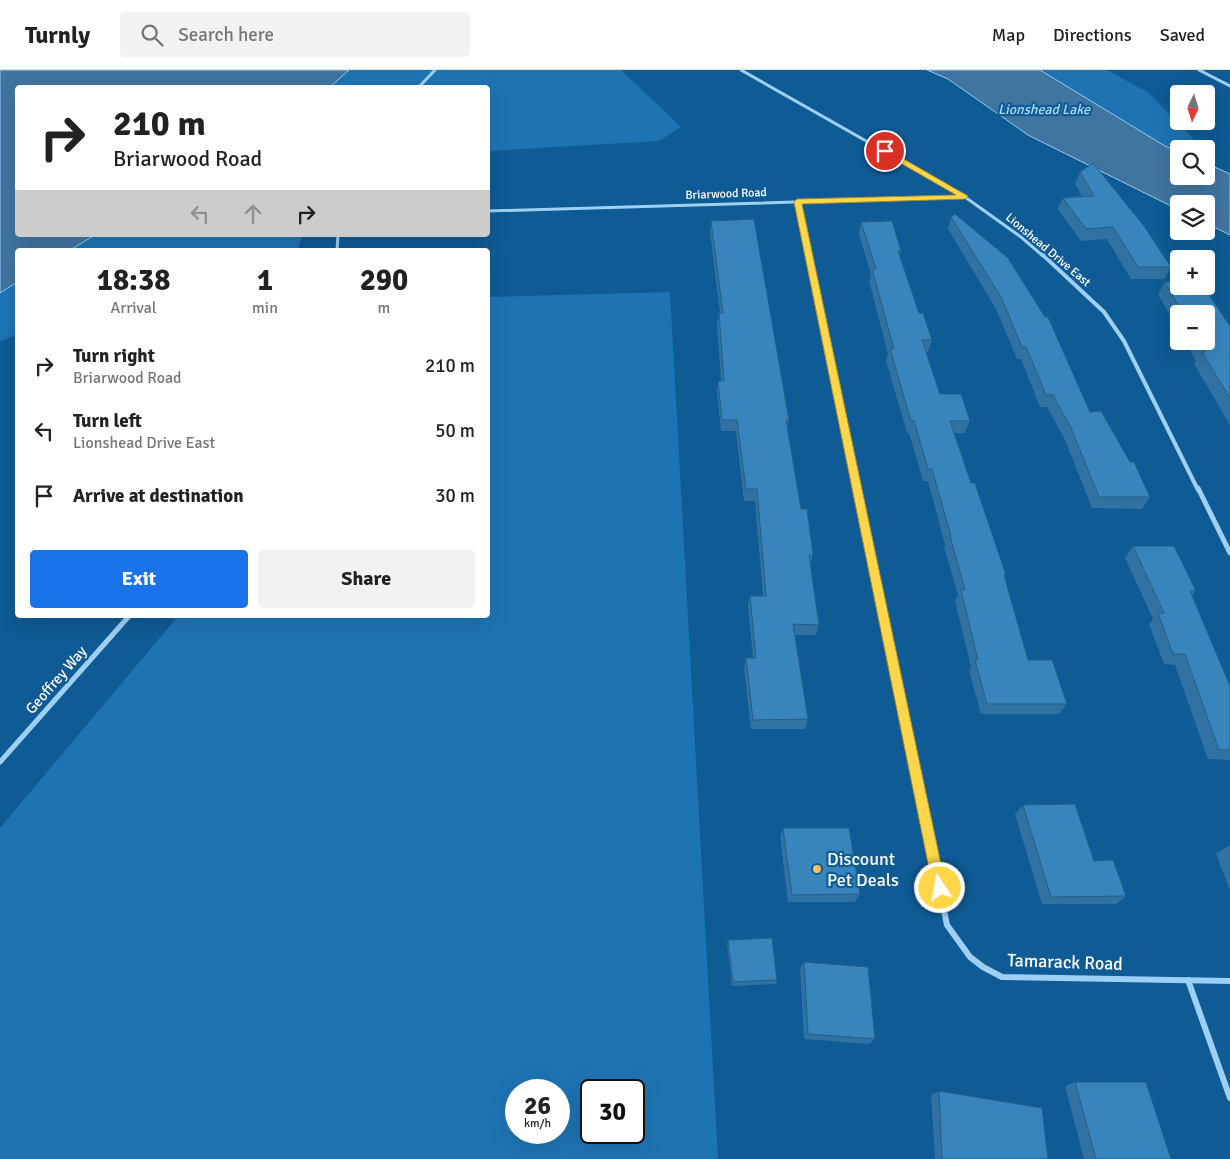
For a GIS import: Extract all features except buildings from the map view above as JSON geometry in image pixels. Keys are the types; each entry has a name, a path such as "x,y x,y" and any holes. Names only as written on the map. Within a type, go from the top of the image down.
{"street":[{"path":"421,85 435,70"},
{"name":"Lionshead Drive East","path":"741,70 965,196 1021,237 1062,272 1104,312 1124,341 1230,553"},
{"path":"1200,70 1230,86"},
{"name":"Briarwood Road","path":"490,211 965,196"},
{"name":"Tamarack Road","path":"797,202 947,925 961,949 981,968 1002,977 1230,981"},
{"name":"Geoffrey Way","path":"0,762 127,618"},
{"path":"1188,980 1230,1098"}],"shaded area":[{"path":"349,70 621,70 681,127 659,141 490,151 490,85 333,85"},
{"path":"1040,70 1107,70 1149,93 1170,115 1170,130 1185,130 1194,140 1170,140 1170,148"},
{"path":"92,237 301,237 299,248 73,248"},
{"path":"15,283 15,335 0,342 0,293"},
{"path":"670,292 718,1159 0,1159 0,828 176,618 490,618 490,297"}],"water":[{"path":"0,70 349,70 332,85 15,85 15,237 92,237 73,248 15,248 15,283 0,293"},
{"name":"Lionshead Lake","path":"927,70 1040,70 1170,148 1170,185 1215,185 1215,167 1230,174 1230,235 1215,228 1215,195 1170,195 1170,206 1028,135 948,79"}],"place":[{"name":"Discount Pet Deals","path":"817,869"}],"route":[{"path":"885,151 965,196 797,202 940,888"}]}
